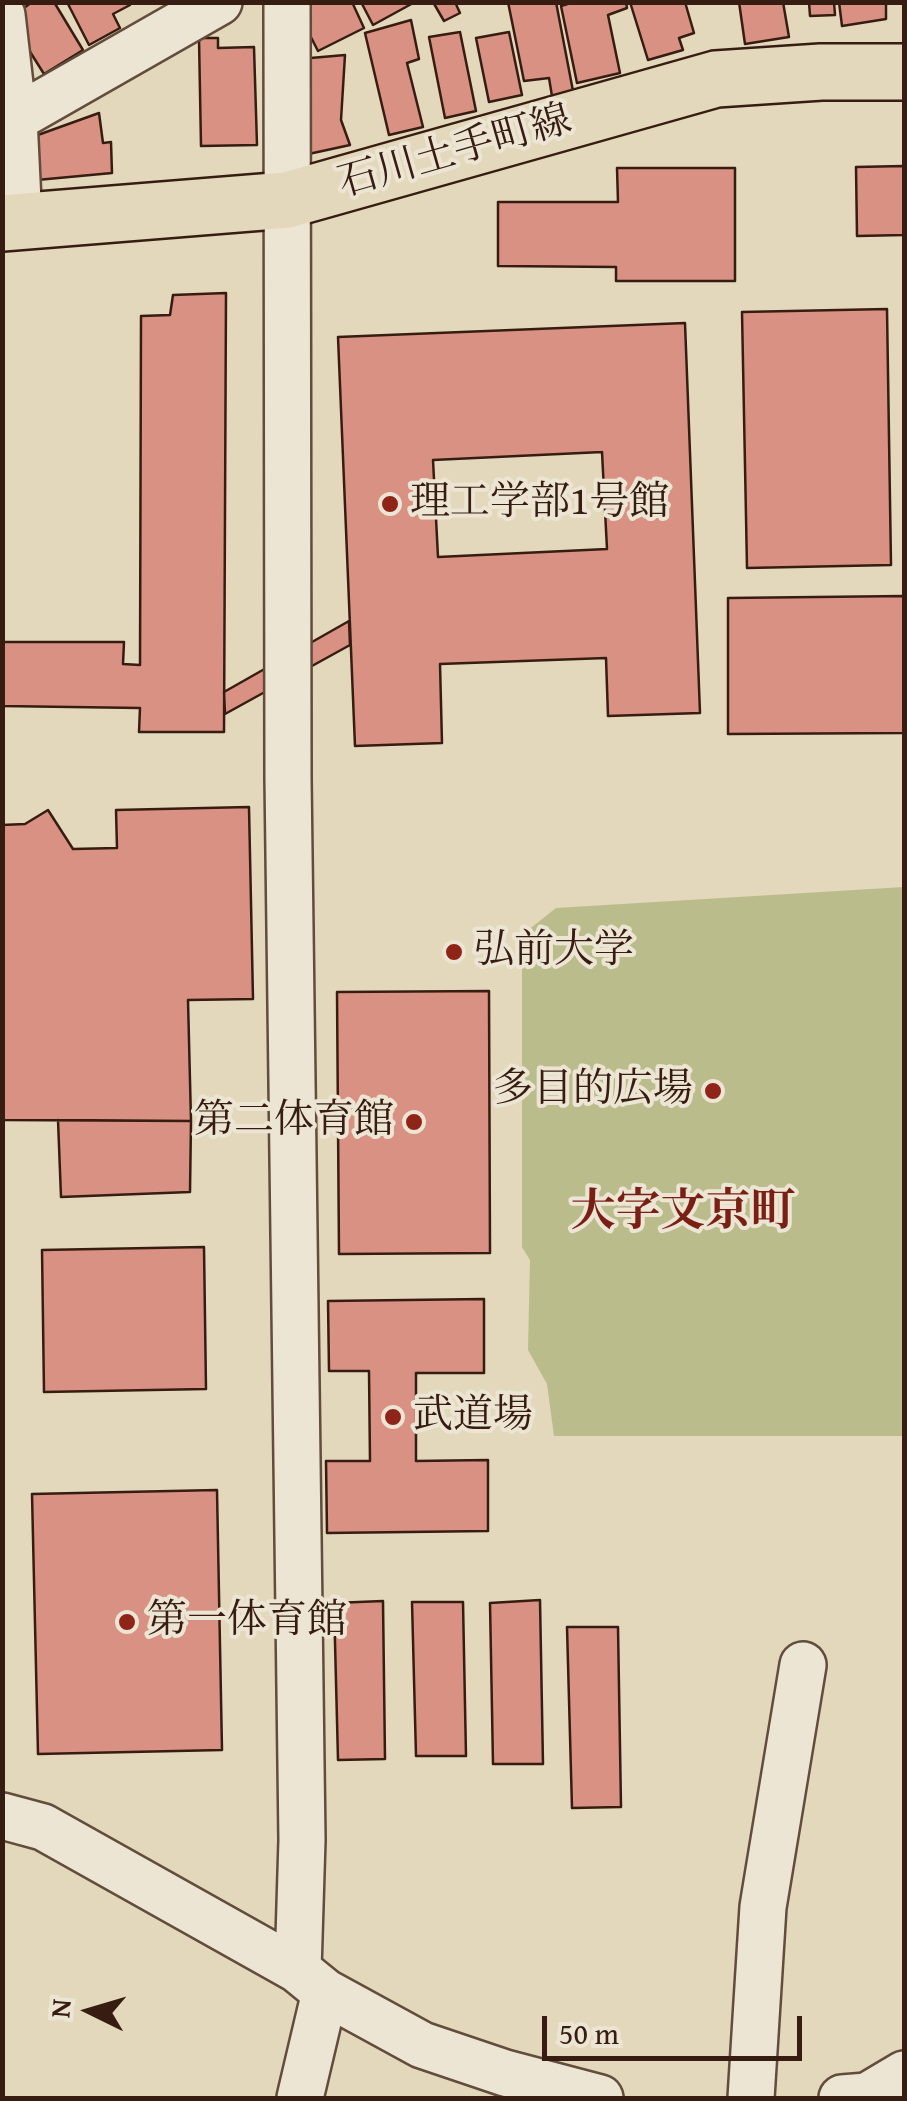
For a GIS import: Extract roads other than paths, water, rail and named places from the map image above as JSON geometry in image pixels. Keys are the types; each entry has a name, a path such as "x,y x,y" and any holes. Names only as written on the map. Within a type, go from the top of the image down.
{"main road":[{"name":"石川土手町線","path":"11,223 287,200 716,79 820,72 904,72"}],"street":[{"path":"14,118 219,2"},
{"path":"286,2 288,758 302,1840 312,1981 300,2098"},
{"path":"2,15 14,118 11,223"},
{"path":"751,2098 763,1908 803,1665"},
{"path":"2,1816 43,1827 422,2044 504,2073 600,2098"},
{"path":"842,2098 867,2096 904,2074"}],"place":[{"name":"理工学部1号館","path":"390,504"},
{"name":"弘前大学","path":"454,952"},
{"name":"多目的広場","path":"713,1091"},
{"name":"第二体育館","path":"414,1122"},
{"name":"武道場","path":"393,1417"},
{"name":"第一体育館","path":"127,1622"}],"district":[{"name":"大字文京町","path":"683,1214"}]}
